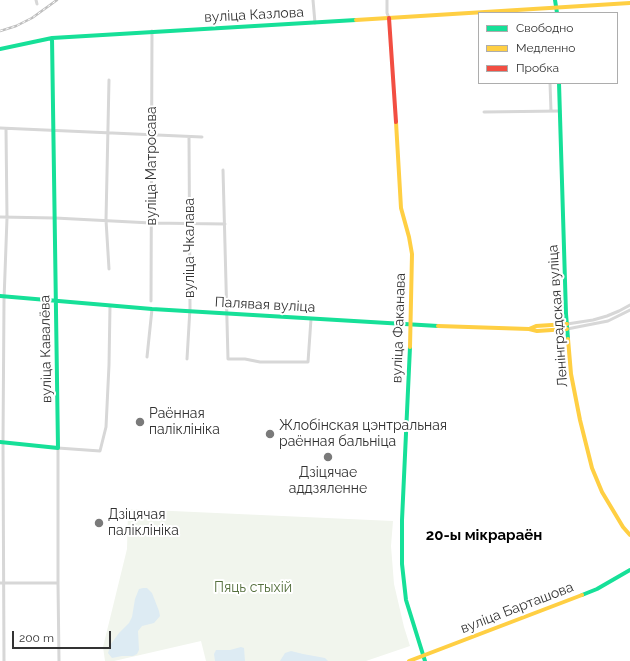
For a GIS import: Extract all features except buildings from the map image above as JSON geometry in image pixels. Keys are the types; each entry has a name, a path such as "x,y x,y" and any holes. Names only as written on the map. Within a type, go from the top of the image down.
{"main road":[{"path":"555,0 557,12"},
{"name":"вуліца Казлова","path":"481,12 630,3"},
{"name":"вуліца Казлова","path":"0,49 17,44 52,38 478,12"},
{"name":"вуліца Факанава","path":"389,18 401,208 412,254 411,325 401,551 406,600 425,661"},
{"name":"вуліца Кавалёва","path":"52,38 56,218 58,448"},
{"name":"Ленінградская вуліца","path":"559,84 567,329 570,366 575,399 592,468 602,492 619,521 630,535"},
{"name":"Палявая вуліца","path":"2,297 190,312 411,325 529,329 537,331 567,329"},
{"name":"Палявая вуліца","path":"529,329 542,326 567,324"},
{"path":"1,442 58,448"},
{"name":"вуліца Барташова","path":"409,661 597,589 630,570"}],"street":[{"path":"36,0 37,4"},
{"path":"313,0 315,23"},
{"name":"вуліца Факанава","path":"386,0 389,18"},
{"name":"вуліца Матросава","path":"152,31 152,300"},
{"path":"109,80 106,220 109,269"},
{"path":"550,84 551,111"},
{"path":"484,112 560,111"},
{"path":"0,128 202,138"},
{"path":"4,661 1,442 2,297 6,218 6,129"},
{"name":"вуліца Чкалава","path":"187,359 190,312 189,137"},
{"path":"223,170 228,359 245,359 260,362 308,362 311,319"},
{"path":"0,217 56,218 152,223 224,224"},
{"path":"0,259 5,259"},
{"path":"567,324 607,316 630,304"},
{"path":"58,448 100,451 106,427 110,306"},
{"path":"147,357 152,309"},
{"path":"567,329 608,321 630,310"},
{"name":"вуліца Кавалёва","path":"58,448 59,661"},
{"path":"2,583 58,583"}],"green space":[{"name":"Пяць стыхій","path":"128,509 393,521 391,546 394,584 410,646 366,661 206,661 201,641 114,661 105,661 103,647 127,549"}],"shaded area":[{"path":"147,588 152,593 160,616 154,623 142,626 138,631 139,650 137,654 133,656 112,658 108,653 111,644 129,623 139,589"},
{"path":"241,647 244,648 245,661 215,661 214,654 216,650 230,650"},
{"path":"291,651 325,658 328,661 280,661 285,653"}],"railway":[{"path":"0,31 16,26 32,18 57,0"}],"traffic: fast":[{"path":"555,0 557,12"},
{"path":"0,49 52,38 356,20"},
{"path":"0,442 58,448 52,38"},
{"path":"559,84 568,339"},
{"path":"0,296 152,309 438,326"},
{"path":"410,347 402,520 402,564 406,600 425,661"},
{"path":"582,595 597,589 630,570"}],"traffic: slow":[{"path":"485,12 630,3"},
{"path":"356,20 478,12"},
{"path":"396,122 401,208 412,254 410,347"},
{"path":"529,329 536,326 567,324"},
{"path":"438,326 529,329 537,331 567,329"},
{"path":"568,339 571,374 580,420 592,468 602,492 623,527 630,535"},
{"path":"409,661 582,595"}],"traffic: jam":[{"path":"389,18 396,122"}],"place":[{"name":"Раённая паліклініка","path":"140,422"},
{"name":"Жлобінская цэнтральная раённая бальніца","path":"270,434"},
{"name":"Дзіцячае аддзяленне","path":"328,457"},
{"name":"Дзіцячая паліклініка","path":"99,523"}],"district":[{"name":"20-ы мікрараён","path":"484,535"}]}
